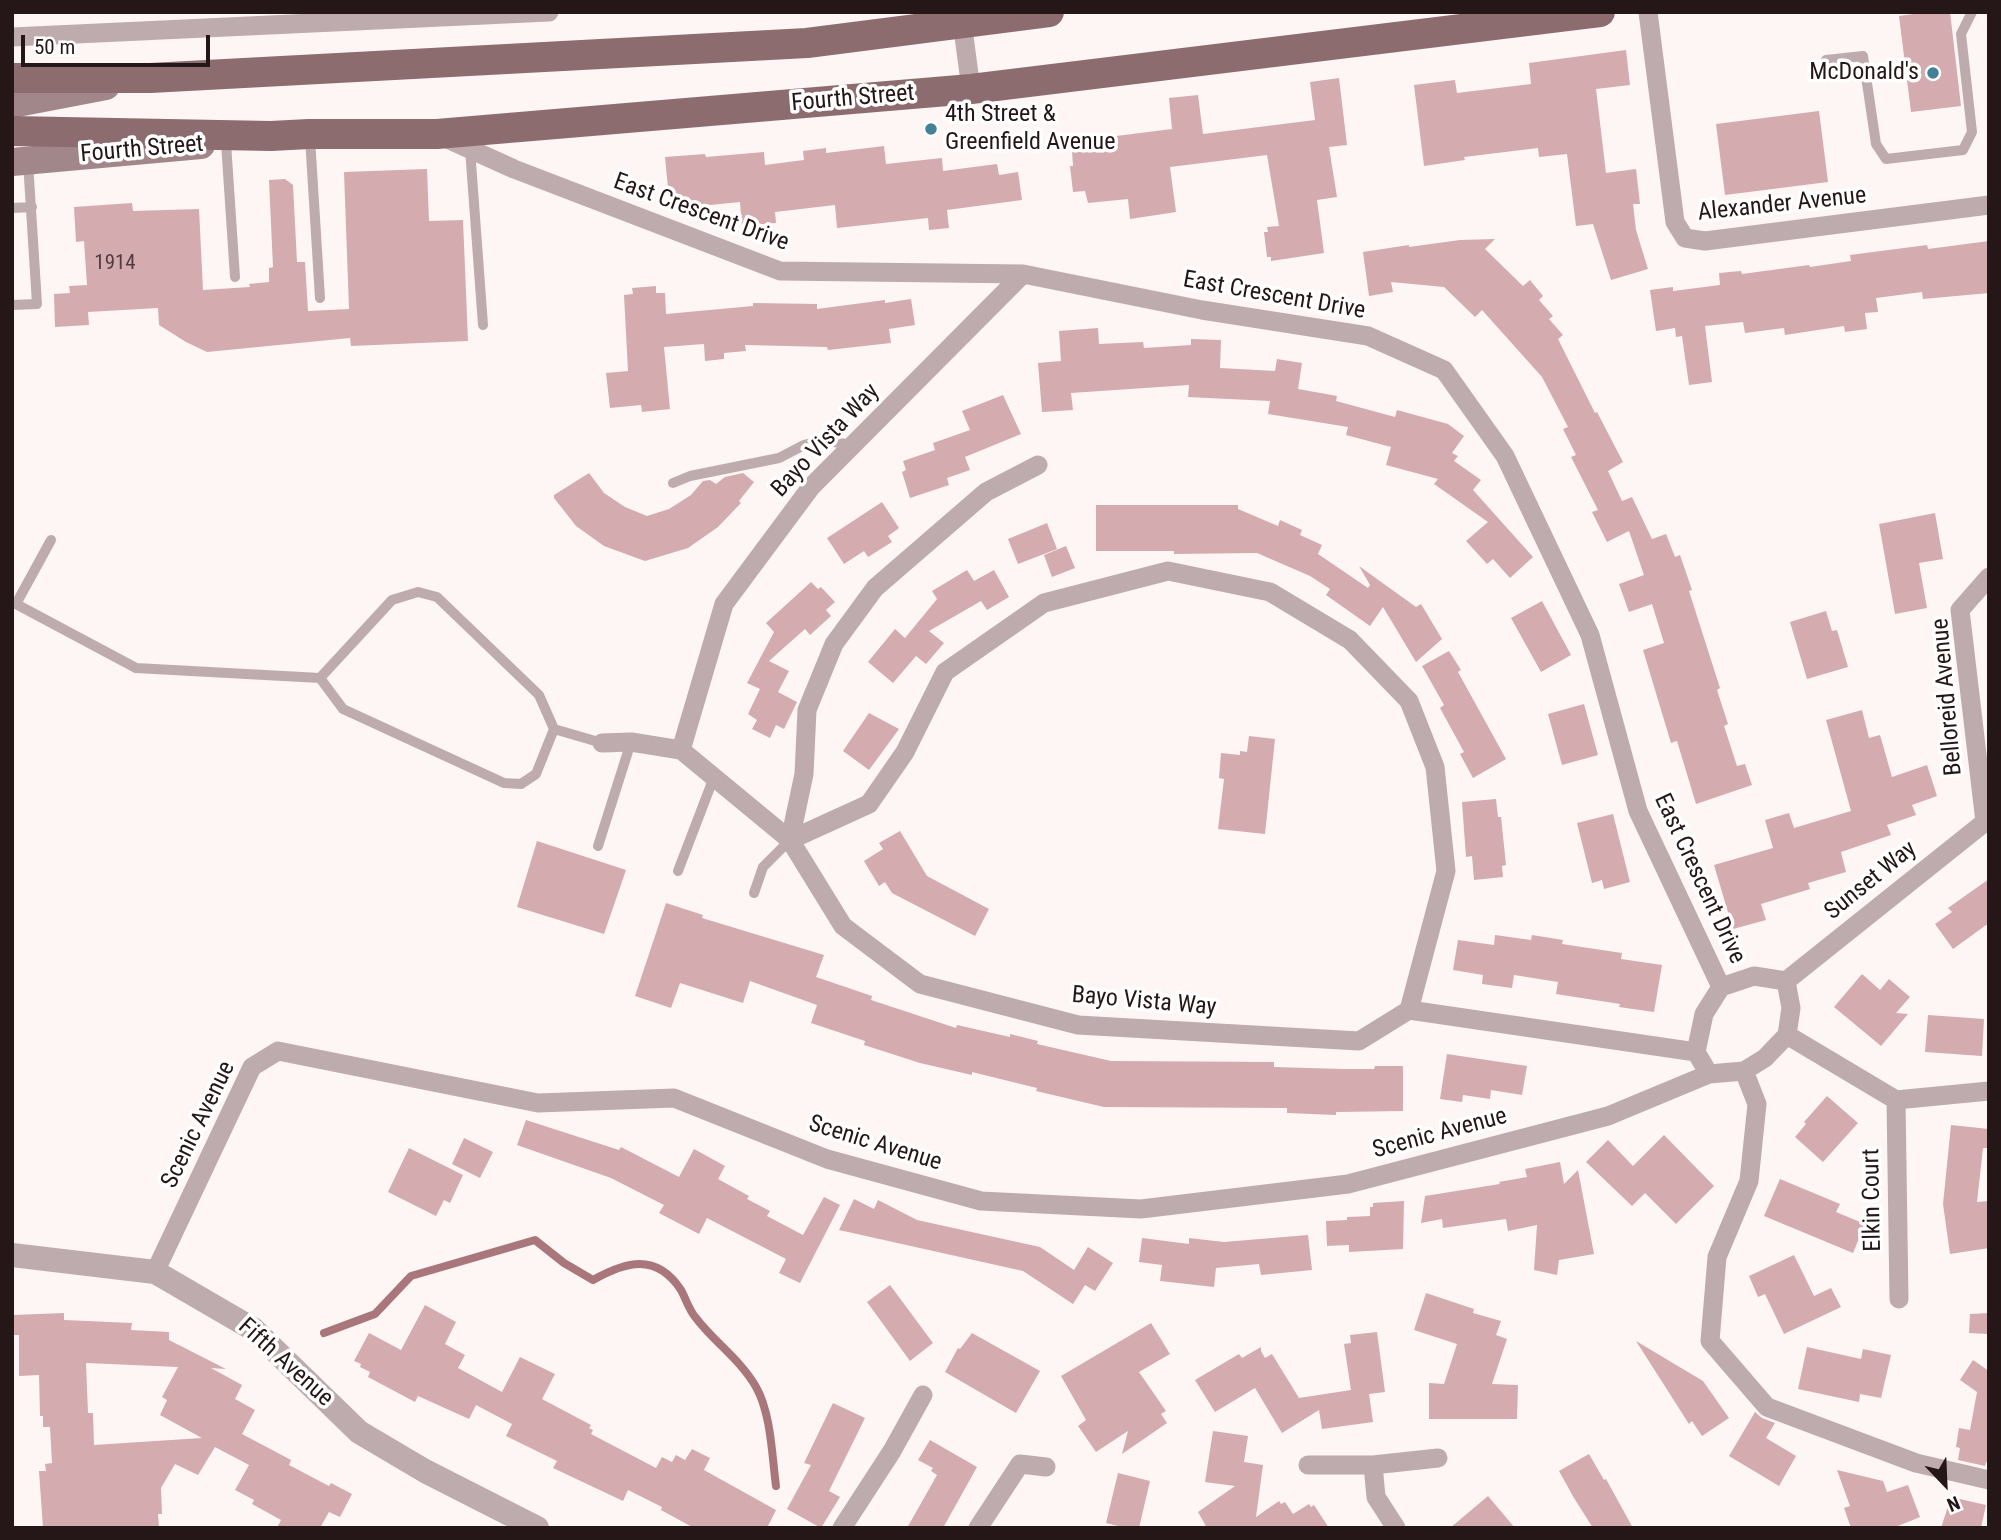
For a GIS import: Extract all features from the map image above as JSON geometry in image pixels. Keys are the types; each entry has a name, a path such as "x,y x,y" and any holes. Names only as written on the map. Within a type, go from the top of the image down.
{"main road":[{"path":"12,78 150,78 807,43 961,17 1049,12"},
{"name":"Fourth Street","path":"12,131 271,136 437,134 971,89 1600,12"},
{"path":"12,104 150,78"},
{"name":"Fourth Street","path":"20,161 226,143 271,136"}],"street":[{"path":"12,37 408,16 549,12"},
{"name":"Alexander Avenue","path":"1648,12 1675,222 1685,238 1705,242 1989,205"},
{"path":"961,17 971,89"},
{"name":"East Crescent Drive","path":"437,134 514,169 780,271 1023,274 1202,310 1368,336 1444,370 1505,456 1590,635 1638,811 1721,987"},
{"name":"Bayo Vista Way","path":"1023,274 811,487 724,604 681,750 790,840 843,926 920,984 1078,1025 1359,1041 1409,1010"},
{"path":"790,840 804,774 807,710 834,644 875,588 986,492 1038,465"},
{"path":"790,840 869,804 905,752 944,672 1044,603 1168,571 1270,592 1350,640 1409,701 1435,767 1446,871 1409,1010 1696,1052"},
{"name":"Belloreid Avenue","path":"1987,821 1960,610 1989,577"},
{"path":"602,743 631,742 681,750"},
{"name":"Sunset Way","path":"1786,981 1987,821"},
{"path":"1754,976 1786,981 1791,1008 1787,1035 1765,1058 1744,1071 1709,1074 1696,1052 1704,1014 1721,987 1754,976"},
{"path":"1787,1035 1896,1100 1989,1091"},
{"name":"Scenic Avenue","path":"155,1272 252,1067 278,1051 538,1103 674,1098 827,1159 981,1201 1140,1209 1348,1184 1608,1116 1709,1074"},
{"path":"1744,1071 1757,1104 1749,1181 1717,1257 1710,1341 1767,1407 1916,1463 1989,1480"},
{"name":"Elkin Court","path":"1896,1100 1899,1299"},
{"name":"Fifth Avenue","path":"12,1255 155,1272 253,1329 359,1432 425,1471 537,1528"},
{"path":"842,1528 892,1451 923,1395"},
{"path":"1308,1465 1373,1465 1438,1458"},
{"path":"978,1528 1020,1464 1046,1467"},
{"path":"1373,1465 1376,1497 1396,1528"}],"lane":[{"path":"1826,60 1863,56 1876,144 1886,159 1963,150 1972,132 1961,34 1972,12"},
{"path":"309,134 320,298"},
{"path":"226,143 235,277"},
{"path":"470,149 483,326"},
{"path":"12,305 37,304 32,207 20,161"},
{"path":"12,208 32,207"},
{"path":"673,483 690,476 779,458 804,445 822,440 853,445"},
{"path":"51,540 16,604 136,668 320,678"},
{"path":"418,592 437,597 539,695 554,729 536,774 521,784 504,783 343,709 320,678 392,600 418,592"},
{"path":"554,729 602,743"},
{"path":"598,846 631,742"},
{"path":"678,871 714,777"},
{"path":"754,893 763,867 790,840"}],"building":[{"name":"McDonald's","path":"1950,12 1961,106 1911,112 1899,16"},
{"path":"1626,50 1630,85 1596,89 1606,173 1636,169 1640,204 1633,204 1636,230 1648,269 1611,280 1593,224 1576,226 1567,154 1539,157 1538,148 1464,157 1465,160 1424,166 1414,85 1455,80 1457,93 1531,84 1529,63"},
{"path":"1339,78 1347,145 1329,147 1337,197 1317,200 1324,253 1271,261 1271,257 1267,257 1264,232 1268,232 1267,227 1279,226 1267,155 1170,167 1176,212 1130,219 1128,199 1088,203 1085,191 1073,192 1070,166 1073,166 1072,151 1077,150 1076,141 1172,129 1169,98 1198,95 1203,134 1315,120 1310,82"},
{"path":"1819,111 1828,182 1725,195 1716,124"},
{"path":"884,146 886,164 942,158 943,171 997,164 999,175 1018,172 1022,200 947,210 949,228 929,230 928,218 837,228 835,205 775,212 776,223 742,226 740,202 670,209 665,157 764,152 765,165 804,160 803,151 826,148 826,153"},
{"path":"427,169 429,221 463,220 468,341 351,346 350,338 207,352 159,325 158,308 88,312 89,325 55,327 54,294 70,293 69,286 87,285 84,241 76,242 74,207 132,203 133,211 199,209 203,290 250,287 249,284 269,282 269,268 273,267 269,180 285,179 293,185 297,262 305,262 308,311 349,309 344,172"},
{"path":"1495,239 1485,249 1523,286 1530,280 1543,296 1539,300 1553,316 1549,319 1563,335 1558,339 1623,462 1608,471 1622,501 1632,497 1652,539 1666,534 1675,557 1680,555 1720,688 1717,690 1728,724 1724,726 1737,766 1745,764 1752,785 1696,804 1677,741 1671,743 1643,650 1664,643 1652,604 1629,612 1619,584 1644,575 1629,531 1607,542 1592,512 1598,510 1571,457 1576,455 1563,429 1568,427 1542,377 1482,310 1475,317 1444,287 1391,282 1393,292 1369,296 1363,252 1409,245"},
{"path":"1989,241 1989,293 1923,299 1922,292 1876,298 1878,312 1865,313 1867,329 1845,332 1844,326 1785,335 1784,328 1745,333 1743,322 1705,326 1712,382 1689,385 1682,336 1676,337 1675,328 1656,331 1650,290 1673,287 1673,291 1720,285 1719,273 1741,271 1742,274 1810,267 1851,261 1850,255 1927,245 1928,249"},
{"path":"656,286 656,293 665,293 666,314 753,306 753,303 817,304 817,309 911,299 915,325 889,329 891,343 828,350 827,347 745,345 746,351 724,353 724,359 705,361 704,344 664,347 670,409 642,412 641,405 610,408 606,373 628,371 624,295 633,294 632,288"},
{"path":"1098,328 1099,344 1143,342 1144,348 1191,345 1191,339 1221,340 1220,368 1275,371 1277,359 1302,363 1298,389 1337,396 1336,401 1395,417 1397,410 1448,424 1464,436 1452,453 1458,456 1454,461 1481,480 1473,490 1533,557 1510,578 1493,559 1487,564 1466,541 1488,522 1434,484 1438,479 1386,465 1391,447 1346,435 1348,427 1268,414 1270,401 1188,397 1189,385 1071,393 1073,410 1042,412 1038,363 1061,361 1059,331"},
{"path":"1003,395 1021,434 965,457 970,470 947,478 949,485 910,498 902,472 906,470 903,461 935,450 933,443 970,430 962,411"},
{"path":"589,473 604,493 625,507 647,516 669,509 691,495 703,481 710,480 716,484 725,477 743,473 754,482 739,501 741,503 718,527 688,548 645,561 604,546 576,526 554,498 554,495"},
{"path":"882,502 899,528 888,536 892,542 868,557 864,551 844,564 827,538"},
{"path":"1096,505 1238,505 1238,509 1278,526 1280,520 1302,530 1300,535 1322,545 1318,554 1368,588 1370,585 1359,566 1416,607 1421,604 1442,639 1416,662 1383,607 1370,626 1326,595 1330,589 1310,576 1257,553 1096,551"},
{"path":"1935,513 1943,559 1919,563 1927,608 1895,614 1879,524"},
{"path":"1047,523 1057,549 1018,564 1008,539"},
{"path":"1066,546 1075,568 1052,577 1044,555"},
{"path":"967,570 974,581 994,570 1009,597 987,610 981,601 929,631 944,643 926,664 916,656 893,683 868,662 895,629 905,638 937,599 932,591"},
{"path":"811,582 818,589 821,587 835,602 826,610 831,616 810,635 805,629 769,661 789,671 778,692 797,702 784,729 776,725 770,738 752,729 757,720 748,714 760,689 747,683 774,632 766,623"},
{"path":"1542,601 1571,655 1541,672 1511,618"},
{"path":"1826,611 1832,631 1837,630 1848,667 1807,679 1790,622"},
{"path":"1449,651 1506,759 1473,778 1460,754 1464,752 1440,708 1444,705 1422,666"},
{"path":"1584,704 1598,755 1562,765 1548,714"},
{"path":"1862,710 1869,738 1880,735 1892,777 1927,765 1937,796 1912,805 1916,815 1887,825 1891,835 1841,852 1846,872 1808,883 1810,889 1761,904 1766,920 1733,929 1714,865 1773,848 1765,820 1789,813 1794,828 1851,811 1826,720"},
{"path":"869,713 899,729 869,770 843,751"},
{"path":"1249,736 1275,739 1265,834 1218,829 1224,779 1219,778 1221,753 1240,755 1240,751 1247,752"},
{"path":"1496,799 1498,817 1501,817 1506,865 1502,866 1503,877 1474,880 1472,856 1466,857 1462,802"},
{"path":"1613,814 1630,882 1604,889 1602,880 1592,883 1577,823"},
{"path":"900,831 927,876 989,909 975,936 892,893 885,882 879,886 864,861 883,849 879,843"},
{"path":"537,841 626,870 604,934 517,907"},
{"path":"1989,879 1989,923 1953,949 1935,924 1952,912 1948,908"},
{"path":"666,903 703,915 702,918 824,955 816,977 872,996 871,1000 956,1028 957,1025 1010,1037 1010,1034 1038,1041 1037,1044 1111,1061 1274,1062 1274,1067 1343,1069 1403,1066 1403,1111 1336,1112 1336,1115 1287,1113 1287,1108 1104,1107 972,1072 972,1075 920,1063 864,1045 865,1041 811,1023 817,1005 750,981 743,1003 680,983 671,1008 635,996"},
{"path":"1495,935 1531,940 1532,935 1563,940 1562,944 1622,953 1621,959 1662,965 1654,1012 1556,994 1558,982 1514,975 1512,988 1482,984 1483,975 1453,970 1458,940 1494,945"},
{"path":"1862,974 1880,990 1889,979 1910,997 1896,1013 1908,1014 1881,1046 1834,1007"},
{"path":"1928,1015 1984,1019 1982,1056 1925,1052"},
{"path":"1447,1054 1527,1066 1522,1095 1491,1090 1490,1099 1463,1095 1462,1102 1440,1099"},
{"path":"1827,1096 1858,1123 1823,1162 1795,1137 1806,1124 1804,1122"},
{"path":"526,1120 619,1150 621,1147 679,1177 694,1149 725,1166 718,1179 770,1211 767,1216 803,1235 824,1197 840,1205 800,1283 779,1273 786,1259 707,1218 699,1234 659,1213 664,1205 611,1178 517,1145"},
{"path":"1951,1125 1989,1129 1989,1148 1983,1148 1977,1202 1989,1201 1989,1248 1950,1254 1943,1204"},
{"path":"1664,1135 1714,1186 1676,1224 1645,1193 1632,1206 1586,1162 1608,1140 1633,1166"},
{"path":"464,1138 493,1152 480,1178 452,1164"},
{"path":"409,1148 463,1175 450,1203 444,1200 436,1216 388,1192"},
{"path":"1560,1162 1564,1184 1578,1170 1594,1254 1559,1260 1557,1275 1534,1270 1537,1225 1508,1231 1506,1219 1443,1228 1442,1219 1421,1223 1425,1196 1500,1184 1499,1182 1527,1177 1525,1169"},
{"path":"1780,1179 1840,1204 1836,1212 1865,1224 1853,1253 1764,1216"},
{"path":"854,1199 874,1209 878,1200 917,1220 1040,1247 1074,1270 1088,1247 1113,1263 1095,1291 1085,1285 1073,1304 1023,1271 839,1230"},
{"path":"1404,1201 1403,1249 1349,1252 1349,1245 1327,1246 1326,1221 1370,1216 1373,1203"},
{"path":"1308,1235 1312,1270 1261,1275 1259,1264 1216,1268 1214,1287 1160,1281 1162,1265 1139,1262 1142,1238 1189,1244 1189,1238 1224,1242"},
{"path":"1794,1255 1814,1296 1831,1288 1841,1307 1784,1334 1765,1294 1758,1297 1749,1276"},
{"path":"890,1285 933,1343 910,1361 867,1302"},
{"path":"1426,1293 1474,1309 1473,1313 1501,1321 1496,1335 1507,1339 1492,1384 1518,1385 1517,1419 1429,1419 1429,1383 1444,1384 1457,1344 1414,1330"},
{"path":"425,1305 456,1322 445,1344 465,1355 458,1368 502,1392 520,1357 555,1374 542,1399 591,1425 591,1434 656,1468 662,1457 672,1462 676,1455 685,1460 692,1449 710,1458 704,1470 776,1510 767,1528 694,1528 661,1510 662,1507 628,1490 623,1501 553,1468 557,1461 506,1436 512,1424 476,1405 469,1419 418,1396 415,1402 368,1377 370,1372 354,1361 369,1333 401,1350"},
{"path":"64,1313 64,1320 132,1323 131,1330 169,1332 169,1340 226,1369 211,1368 242,1385 235,1399 255,1410 242,1434 291,1460 289,1465 329,1486 331,1483 352,1494 340,1517 329,1512 320,1528 277,1528 281,1520 252,1504 254,1500 235,1490 249,1465 215,1447 198,1475 175,1464 161,1488 162,1514 158,1514 159,1527 43,1528 39,1471 46,1471 45,1464 52,1463 50,1427 43,1427 43,1416 40,1416 39,1375 19,1376 19,1335 13,1335 13,1315","holes":["86,1363 178,1367 162,1397 167,1400 160,1415 202,1438 94,1445 93,1413 88,1413"]},
{"path":"1989,1313 1989,1334 1969,1333 1970,1314"},
{"path":"1151,1323 1170,1354 1139,1372 1166,1411 1161,1414 1167,1423 1122,1454 1128,1431 1096,1452 1078,1426 1086,1420 1061,1376"},
{"path":"1377,1332 1385,1392 1369,1394 1373,1422 1322,1429 1319,1410 1282,1433 1255,1388 1215,1412 1195,1380 1239,1354 1242,1358 1261,1347 1265,1358 1272,1354 1299,1398 1351,1390 1344,1344 1351,1343 1350,1335"},
{"path":"972,1333 1040,1371 1016,1413 945,1372 958,1348 960,1349"},
{"path":"1636,1341 1703,1381 1729,1418 1702,1436 1692,1421 1689,1424"},
{"path":"1807,1347 1861,1359 1863,1349 1891,1355 1881,1398 1860,1394 1859,1402 1798,1389"},
{"path":"1973,1360 1989,1371 1989,1463 1986,1462 1985,1466 1958,1460 1960,1448 1956,1447 1959,1428 1970,1430 1977,1392 1960,1380"},
{"path":"833,1403 865,1418 829,1491 840,1497 821,1528 787,1509 811,1465 804,1463"},
{"path":"1755,1412 1775,1423 1766,1438 1796,1456 1779,1486 1729,1456"},
{"path":"1213,1431 1248,1436 1244,1462 1263,1465 1256,1517 1279,1501 1281,1504 1285,1502 1293,1514 1309,1504 1311,1507 1314,1505 1329,1528 1207,1528 1198,1512 1235,1486 1205,1482"},
{"path":"930,1440 977,1467 943,1528 907,1528 937,1475 931,1471 933,1468 918,1460"},
{"path":"1589,1454 1633,1528 1593,1528 1574,1498 1559,1471"},
{"path":"1837,1470 1883,1481 1887,1492 1908,1485 1920,1517 1893,1528 1851,1528 1844,1508 1850,1506"},
{"path":"1118,1473 1150,1481 1139,1528 1106,1523"},
{"path":"1488,1496 1515,1528 1450,1528"},
{"path":"1951,1497 1986,1505 1981,1528 1941,1528"}],"waterway":[{"path":"324,1333 375,1314 411,1276 535,1240 564,1263 593,1280 628,1265 651,1265 671,1278 703,1327 743,1368 756,1387 768,1422 776,1486"}],"place":[{"name":"McDonald's","path":"1933,73"},
{"name":"4th Street & Greenfield Avenue","path":"931,129"}]}
